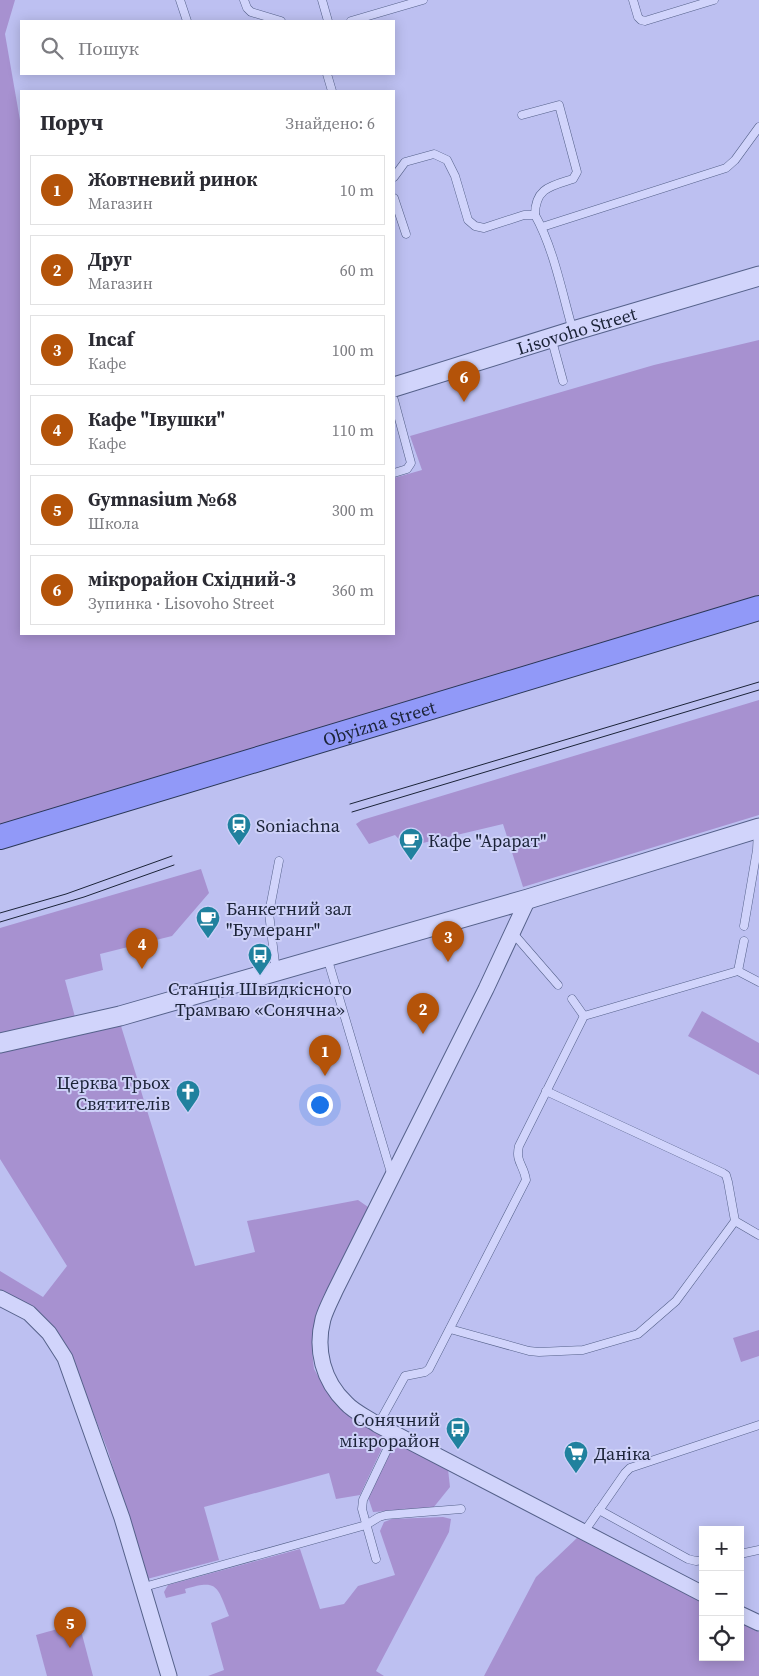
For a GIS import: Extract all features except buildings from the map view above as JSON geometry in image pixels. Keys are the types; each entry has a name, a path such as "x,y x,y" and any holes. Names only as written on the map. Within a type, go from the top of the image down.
{"main road":[{"name":"Obyizna Street","path":"0,837 759,608"}],"street":[{"name":"Lisovoho Street","path":"395,387 551,337 759,276"},
{"path":"0,1043 120,1016 276,972 528,899 759,828"},
{"path":"528,899 486,989 323,1319 319,1351 322,1366 327,1379 346,1404 378,1425 699,1592"},
{"path":"0,1298 29,1313 49,1333 65,1358 101,1456 144,1587 169,1676"},
{"path":"744,1616 759,1623"}],"lane":[{"path":"180,0 187,20"},
{"path":"244,0 251,12 278,20"},
{"path":"322,0 328,20"},
{"path":"354,20 423,0"},
{"path":"633,0 638,17 645,21 714,0"},
{"path":"327,75 332,90"},
{"path":"522,115 559,105 576,172 573,179 546,188 538,196 535,206 535,215 542,227 572,331"},
{"path":"542,227 726,168 735,160 759,127"},
{"path":"395,176 405,162 434,154 448,160 468,220 475,226 484,228 524,215 535,215"},
{"path":"395,201 406,234"},
{"path":"551,337 563,381"},
{"path":"395,404 410,463 407,469 395,472"},
{"path":"744,926 759,828"},
{"path":"276,972 269,913 279,861"},
{"path":"512,932 558,985"},
{"path":"738,971 744,941"},
{"path":"327,957 392,1176"},
{"path":"378,1425 405,1376 425,1372 429,1369 526,1180 517,1155 519,1146 584,1016 738,971 759,982"},
{"path":"572,999 584,1016"},
{"path":"450,1329 529,1351 539,1352 583,1350 638,1334 676,1301 735,1221 726,1175 546,1091"},
{"path":"735,1221 759,1235"},
{"path":"584,1532 630,1468 759,1425"},
{"path":"376,1559 362,1509 363,1500 395,1433"},
{"path":"144,1587 366,1525 386,1515 461,1509"},
{"path":"599,1510 688,1559 699,1561"},
{"path":"744,1553 759,1550"}],"shaded area":[{"path":"0,0 15,0 5,34 20,120 20,635 395,635 395,478 422,470 410,436 654,365 759,340 759,608 0,837"},
{"path":"759,700 759,815 523,887 503,824 406,847 395,835 369,844 356,824 362,820"},
{"path":"201,869 209,893 172,936 100,954 103,970 65,980 75,1017 0,1033 0,928"},
{"path":"702,1011 759,1043 759,1075 688,1036"},
{"path":"121,1026 195,1266 255,1252 247,1221 358,1200 371,1209 316,1318 312,1351 314,1369 342,1410 384,1436 384,1444 360,1495 336,1499 329,1473 204,1507 219,1560 147,1579 108,1451 71,1356 32,1308 0,1290 0,1271 43,1297 67,1266 0,1159 0,1053"},
{"path":"759,1330 759,1356 741,1362 733,1338"},
{"path":"397,1443 448,1469 450,1487 433,1508 373,1512 368,1497 393,1447"},
{"path":"443,1517 451,1519 449,1532 376,1671 384,1676 208,1676 224,1670 211,1623 229,1616 219,1592 210,1585 204,1585 185,1589 186,1593 166,1598 164,1592 168,1585 300,1549 320,1609 344,1604 358,1586 395,1575 380,1531 384,1522 392,1519"},
{"path":"578,1537 699,1601 699,1661 744,1661 744,1624 759,1632 759,1676 484,1676 536,1577"},
{"path":"79,1623 93,1676 47,1676 36,1635"}],"tram line":[{"path":"350,804 759,682"},
{"path":"352,812 759,690"},
{"path":"0,913 66,894 172,856"},
{"path":"0,922 84,897 174,865"}],"place":[{"name":"мікрорайон Східний-3","path":"464,402"},
{"name":"Soniachna","path":"239,846"},
{"name":"Кафе \"Арарат\"","path":"411,861"},
{"name":"Банкетний зал \"Бумеранг\"","path":"208,939"},
{"name":"Incaf","path":"448,962"},
{"name":"Кафе \"Івушки\"","path":"142,969"},
{"name":"Станцiя Швидкiсного Трамваю «Сонячна»","path":"260,976"},
{"name":"Друг","path":"423,1034"},
{"name":"Жовтневий ринок","path":"325,1076"},
{"name":"Церква Трьох Святителів","path":"188,1113"},
{"name":"Сонячний мікрорайон","path":"458,1450"},
{"name":"Даніка","path":"576,1474"},
{"name":"Gymnasium №68","path":"70,1648"}]}
